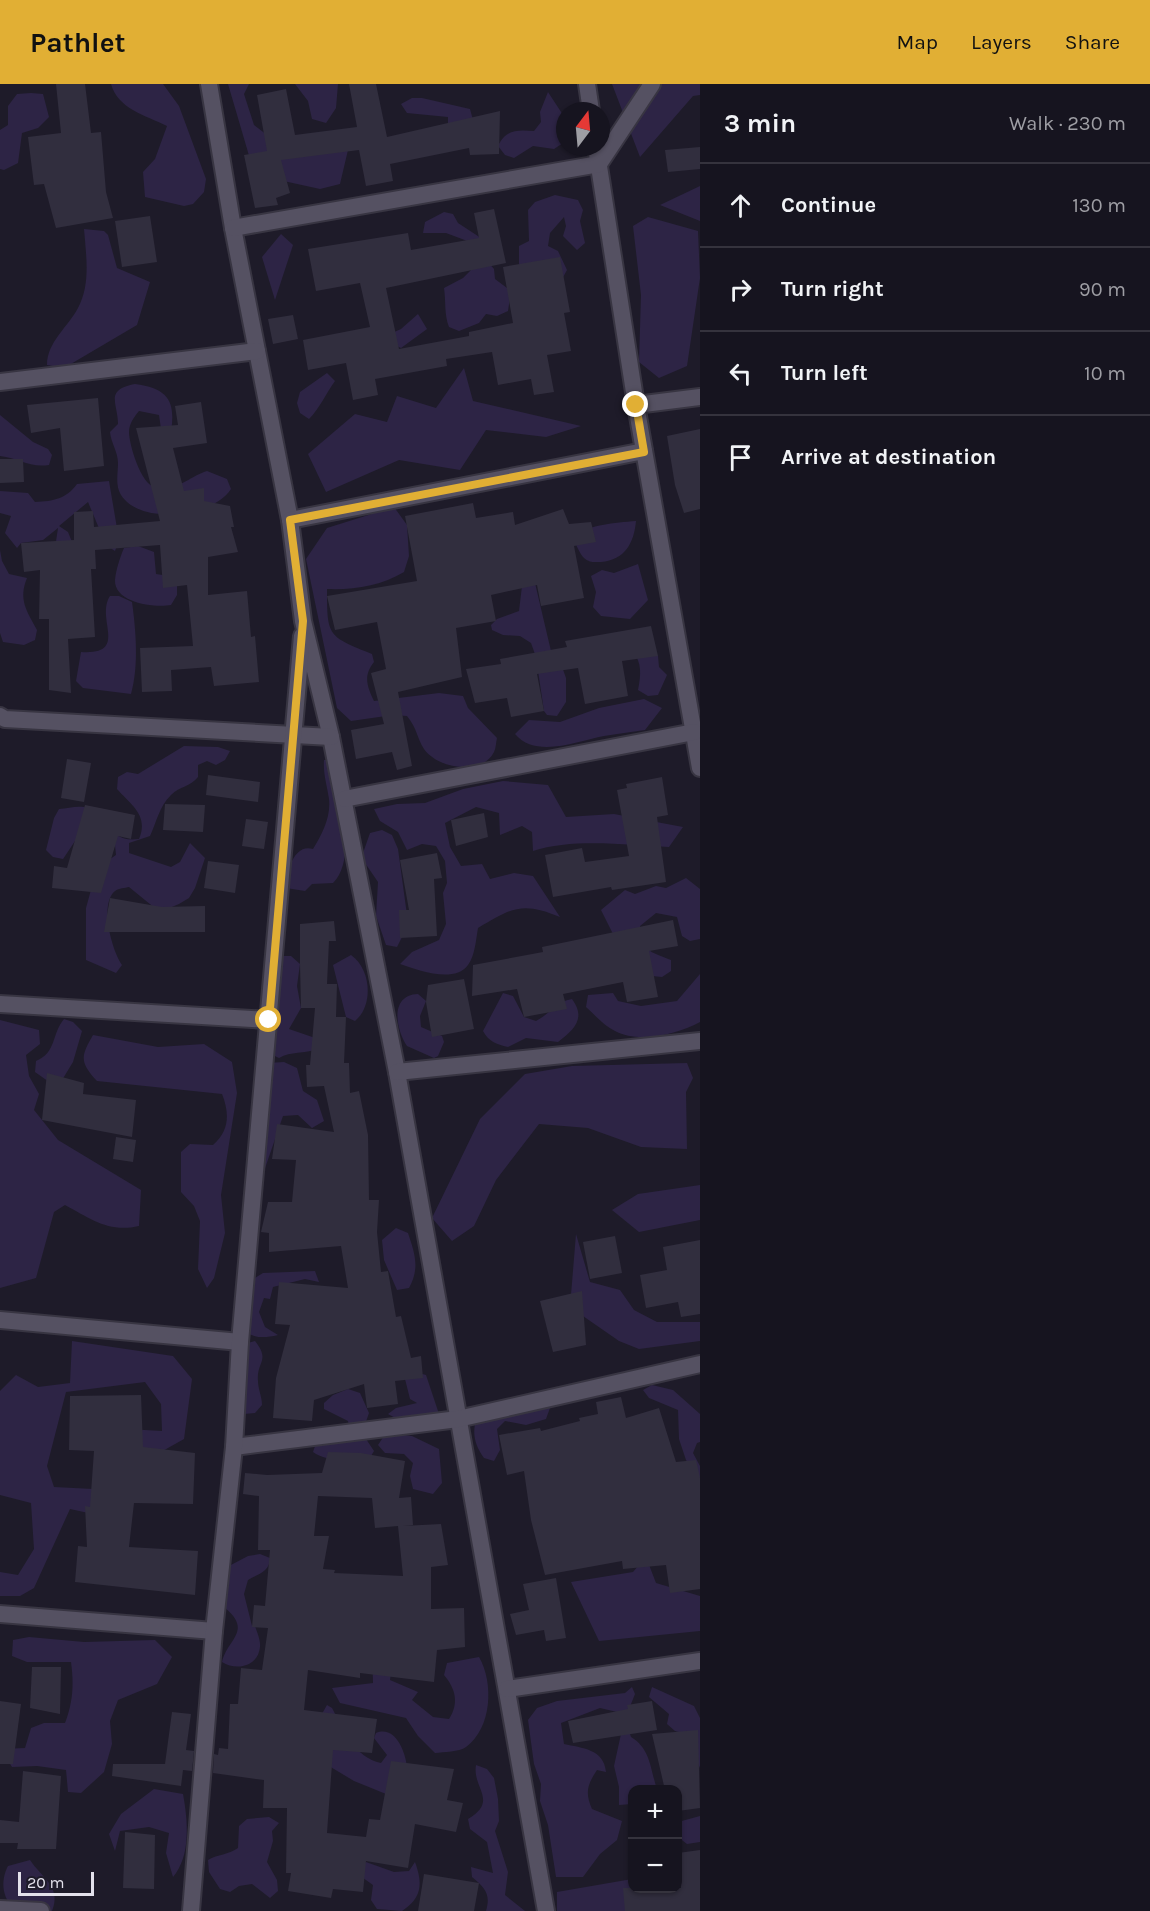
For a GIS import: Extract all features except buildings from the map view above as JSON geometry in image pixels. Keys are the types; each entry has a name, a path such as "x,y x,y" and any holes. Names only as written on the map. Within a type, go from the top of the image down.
{"street":[{"path":"209,84 233,228 290,520 303,621 332,737 397,1072 546,1911"},
{"path":"587,84 590,102"},
{"path":"233,228 599,164 652,84"},
{"path":"598,156 636,405 700,768"},
{"path":"0,381 257,351"},
{"path":"636,405 700,397"},
{"path":"290,520 644,452"},
{"path":"191,1911 214,1631 234,1447 240,1342 303,621"},
{"path":"0,716 5,719 295,733 332,737"},
{"path":"344,799 694,732"},
{"path":"0,1004 269,1020"},
{"path":"397,1072 700,1041"},
{"path":"0,1320 240,1342"},
{"path":"234,1447 458,1419 700,1364"},
{"path":"0,1614 214,1631"},
{"path":"507,1689 700,1661"},
{"path":"0,1909 41,1911"}],"shaded area":[{"path":"111,84 163,84 179,106 206,179 204,192 193,204 184,206 145,197 143,172 155,159 167,126 126,105 115,93"},
{"path":"228,84 249,84 244,94 254,125 280,145 348,150 340,184 320,189 279,180 250,159"},
{"path":"295,84 338,84 336,108 326,123 312,119 308,101"},
{"path":"612,84 700,84 700,95 693,96 640,157"},
{"path":"548,92 556,104 556,148 533,146 514,158 505,155 498,146 501,140 513,132 534,131 541,122 540,112"},
{"path":"17,94 43,94 49,117 38,128 22,133 18,163 4,170 0,169 0,130 8,125 8,106"},
{"path":"412,98 422,98 470,109 473,120 448,127 448,117 407,113 401,104"},
{"path":"700,186 700,221 660,205"},
{"path":"555,195 578,200 583,210 580,221 585,243 577,250 563,236 566,226 564,217 550,233 548,246 558,251 567,270 562,279 529,270 519,264 519,246 529,241 528,210 535,202"},
{"path":"444,212 453,214 458,223 484,240 486,260 494,269 495,279 511,291 508,311 497,316 486,314 479,323 459,331 449,327 447,322 444,288 463,278 472,269 470,242 446,233 423,233 425,222"},
{"path":"648,217 698,231 700,278 687,366 659,378 639,362 641,295 633,226"},
{"path":"84,229 104,231 108,235 117,268 150,282 137,325 64,368 47,365 50,349 74,315 85,289 87,269"},
{"path":"281,234 293,245 275,300 262,257"},
{"path":"418,314 427,329 401,348 381,338 401,329"},
{"path":"464,368 473,401 581,426 546,437 486,430 460,470 399,460 326,492 308,454 355,414 387,422 397,396 436,408"},
{"path":"327,373 335,381 309,419 300,413 297,403 300,392"},
{"path":"135,384 158,390 170,402 172,410 169,443 162,436 159,415 139,411 131,423 129,432 131,445 145,479 150,485 164,488 183,483 207,471 227,479 231,489 222,499 194,511 160,514 144,511 131,505 121,495 117,483 118,459 110,432 118,424 116,394 119,390"},
{"path":"0,415 33,442 48,449 52,455 49,465 30,464 0,456"},
{"path":"109,481 119,540 115,551 106,545 88,502 59,526 68,532 72,542 55,548 58,528 43,540 21,543 17,548 5,533 11,516 0,513 0,491 28,493 35,502 42,502 64,496 77,484"},
{"path":"394,507 407,525 409,556 404,572 386,581 367,586 327,589 330,626 338,638 372,654 374,662 368,672 367,681 374,701 439,693 463,696 468,708 497,738 494,752 488,760 480,764 460,767 449,765 431,756 424,749 407,716 393,715 351,721 337,708 306,559 327,528"},
{"path":"636,521 627,549 609,561 586,560 572,537 594,527"},
{"path":"138,546 154,552 156,574 169,576 177,583 177,595 171,605 155,606 137,602 128,599 116,588 116,572 124,548"},
{"path":"0,550 2,561 9,574 27,578 23,593 24,599 27,611 37,630 35,640 24,645 3,642 0,633"},
{"path":"638,564 648,600 630,619 601,616 593,607 596,592 591,576 602,570 614,573"},
{"path":"535,583 551,651 560,661 566,678 566,702 557,716 547,715 544,711 536,657 531,643 520,636 503,635 492,630 491,625 497,619 519,611 522,586"},
{"path":"110,596 119,596 132,602 136,660 131,694 83,688 76,681 81,652 96,651 104,648 108,642 106,605"},
{"path":"633,651 658,656 659,667 667,675 658,695 648,696 638,690 640,669"},
{"path":"644,699 662,708 645,730 546,747 534,746 515,734 529,720 560,722 599,708"},
{"path":"184,746 218,747 230,751 225,760 216,765 207,761 198,765 198,777 171,795 161,809 150,836 129,843 129,853 171,867 180,862 190,843 205,858 195,888 189,898 167,909 156,909 129,887 115,891 110,897 109,928 114,949 122,965 116,973 86,960 86,908 97,868 116,855 115,845 94,835 75,841 63,859 53,857 46,850 54,818 59,809 85,807 101,817 121,837 139,839 142,831 140,817 117,789 118,777 127,772 138,774"},
{"path":"335,759 346,842 340,872 333,883 312,884 305,891 286,888 292,860 301,850 313,849 325,825 329,812 329,799 324,760"},
{"path":"503,781 548,785 566,817 614,814 683,827 669,847 582,843 533,851 532,832 522,826 500,835 499,813 476,807 445,823 450,847 461,866 482,864 490,879 514,873 533,876 560,917 526,908 500,916 478,928 475,947 468,965 462,971 454,974 436,974 400,964 412,952 439,940 446,924 443,893 447,883 445,861 436,846 422,844 407,850 398,832 380,821 374,809 397,804 425,803 463,789"},
{"path":"382,830 392,835 398,849 407,915 407,927 397,947 386,945 376,916 378,882 365,863 363,853 370,833"},
{"path":"686,878 700,889 700,939 690,941 682,936 677,917 656,913 640,926 641,935 648,949 671,960 671,971 662,977 642,975 615,938 601,910 625,890 635,894 656,886 666,888"},
{"path":"351,955 363,969 368,987 365,1006 355,1021 346,1017 333,965"},
{"path":"280,956 291,956 300,964 297,986 301,1008 289,1029 321,1040 318,1049 288,1054 279,1058 262,1046 258,1026"},
{"path":"700,974 700,1022 670,1034 647,1037 625,1035 607,1026 586,1007 588,995 613,993 618,1001 641,1006 677,1001"},
{"path":"503,993 513,996 524,1017 536,1021 557,1005 572,999 578,1012 577,1023 558,1042 526,1038 508,1047 496,1044 483,1031"},
{"path":"418,994 426,1001 420,1016 421,1027 442,1036 444,1042 438,1056 434,1058 407,1046 398,1023 402,1000"},
{"path":"64,1019 73,1022 82,1031 73,1062 62,1080 52,1084 35,1072 36,1061 51,1048"},
{"path":"0,1020 39,1030 40,1044 26,1055 29,1076 39,1094 34,1110 58,1140 141,1190 139,1226 118,1228 109,1226 92,1220 65,1205 54,1212 36,1278 0,1288"},
{"path":"93,1035 158,1047 204,1044 232,1062 237,1093 221,1195 225,1233 214,1278 207,1288 198,1269 200,1221 194,1206 181,1192 181,1152 190,1144 213,1145 218,1140 225,1128 227,1115 222,1094 97,1081 87,1069 84,1059 86,1048"},
{"path":"284,1062 297,1068 303,1091 317,1100 324,1121 312,1128 298,1115 283,1116 262,1177 267,1063"},
{"path":"687,1063 693,1078 686,1092 687,1149 641,1147 588,1128 539,1124 496,1180 474,1226 452,1241 432,1218 480,1119 525,1074 572,1066"},
{"path":"700,1185 700,1220 639,1232 612,1210 638,1194"},
{"path":"396,1228 408,1233 415,1267 409,1288 397,1290 384,1260 382,1240"},
{"path":"576,1234 590,1282 620,1290 634,1310 657,1322 700,1322 700,1341 639,1349 619,1341 570,1307"},
{"path":"315,1271 319,1282 305,1279 273,1287 270,1299 264,1298 259,1312 265,1327 278,1335 257,1336 247,1333 238,1326 245,1284 263,1273"},
{"path":"72,1341 173,1356 192,1379 184,1439 143,1462 127,1429 162,1431 161,1404 145,1382 66,1392 47,1466 54,1487 113,1490 93,1514 70,1509 34,1588 20,1596 0,1596 0,1572 18,1575 34,1549 31,1503 0,1495 0,1391 16,1375 38,1387 70,1383"},
{"path":"255,1341 262,1353 258,1384 262,1405 255,1413 244,1414 241,1406 244,1344"},
{"path":"415,1372 426,1375 439,1414 399,1420 388,1414 396,1408 417,1403 410,1399 405,1379"},
{"path":"652,1385 673,1390 700,1414 700,1442 697,1443 693,1453 700,1466 700,1479 686,1460 679,1439 678,1410 649,1398 643,1390"},
{"path":"348,1389 360,1393 369,1413 362,1433 374,1451 371,1456 349,1459 320,1456 313,1452 316,1443 349,1427 348,1421 324,1409 324,1403 333,1395"},
{"path":"544,1399 550,1408 546,1419 526,1425 505,1421 497,1429 500,1450 494,1461 484,1458 475,1440 476,1420"},
{"path":"386,1433 412,1436 439,1449 442,1483 433,1494 413,1489 410,1476 413,1463 404,1454 385,1453 378,1445"},
{"path":"260,1554 270,1558 268,1566 263,1572 248,1580 244,1594 252,1626 254,1623 259,1638 258,1654 251,1663 246,1665 228,1665 222,1662 238,1629 233,1616 225,1608 229,1566 248,1556"},
{"path":"646,1557 656,1583 700,1596 700,1631 599,1641 571,1582 633,1572"},
{"path":"29,1637 84,1642 155,1640 172,1657 157,1684 118,1700 110,1721 112,1744 104,1772 81,1793 68,1792 66,1770 37,1766 12,1767 1,1749 25,1748 31,1728 44,1723 65,1723 70,1708 73,1685 71,1662 27,1662 12,1656 13,1640"},
{"path":"372,1647 393,1659 390,1680 418,1692 412,1700 433,1717 449,1719 454,1708 455,1697 444,1675 447,1663 479,1657 487,1679 488,1705 481,1729 475,1739 463,1749 435,1753 418,1736 406,1718 340,1703 332,1688 373,1683"},
{"path":"632,1687 635,1694 625,1719 631,1737 643,1747 646,1753 656,1785 628,1785 628,1804 619,1805 619,1787 614,1766 621,1734 617,1712 600,1708 561,1723 564,1744 597,1754 604,1764 606,1772 597,1770 589,1785 588,1798 592,1809 622,1821 617,1840 600,1854 583,1877 556,1877 548,1825 540,1801 541,1784 534,1764 528,1720 537,1708 557,1701 625,1693"},
{"path":"652,1687 694,1706 700,1718 700,1768 686,1734 675,1731 667,1724 669,1714 649,1697"},
{"path":"327,1705 332,1708 351,1742 372,1760 381,1763 387,1755 374,1738 376,1733 389,1733 398,1741 407,1766 386,1794 354,1781 329,1766 299,1708 319,1719"},
{"path":"476,1765 487,1769 494,1778 499,1821 495,1831 508,1872 505,1895 525,1911 486,1911 488,1900 486,1892 472,1877 471,1867 493,1873 487,1842 470,1829 468,1819 482,1806 483,1800 477,1781"},
{"path":"154,1789 183,1794 187,1838 183,1859 173,1877 166,1853 169,1833 149,1827 120,1831 115,1851 109,1834 121,1814"},
{"path":"700,1816 700,1842 687,1844 682,1840 682,1821"},
{"path":"269,1817 279,1823 272,1831 273,1841 267,1862 277,1880 278,1891 270,1898 252,1884 239,1886 230,1892 220,1889 209,1872 208,1860 238,1848 239,1826 247,1819"},
{"path":"30,1860 53,1889 52,1911 17,1911 5,1896 3,1884 8,1866"},
{"path":"366,1862 394,1872 409,1871 415,1862 420,1884 414,1901 402,1911 377,1909 371,1900 373,1885 359,1875 362,1865"},
{"path":"628,1880 628,1893 635,1893 645,1911 557,1911 557,1892"}],"route":[{"path":"269,1020 303,621 290,520 644,452 636,405"}]}
